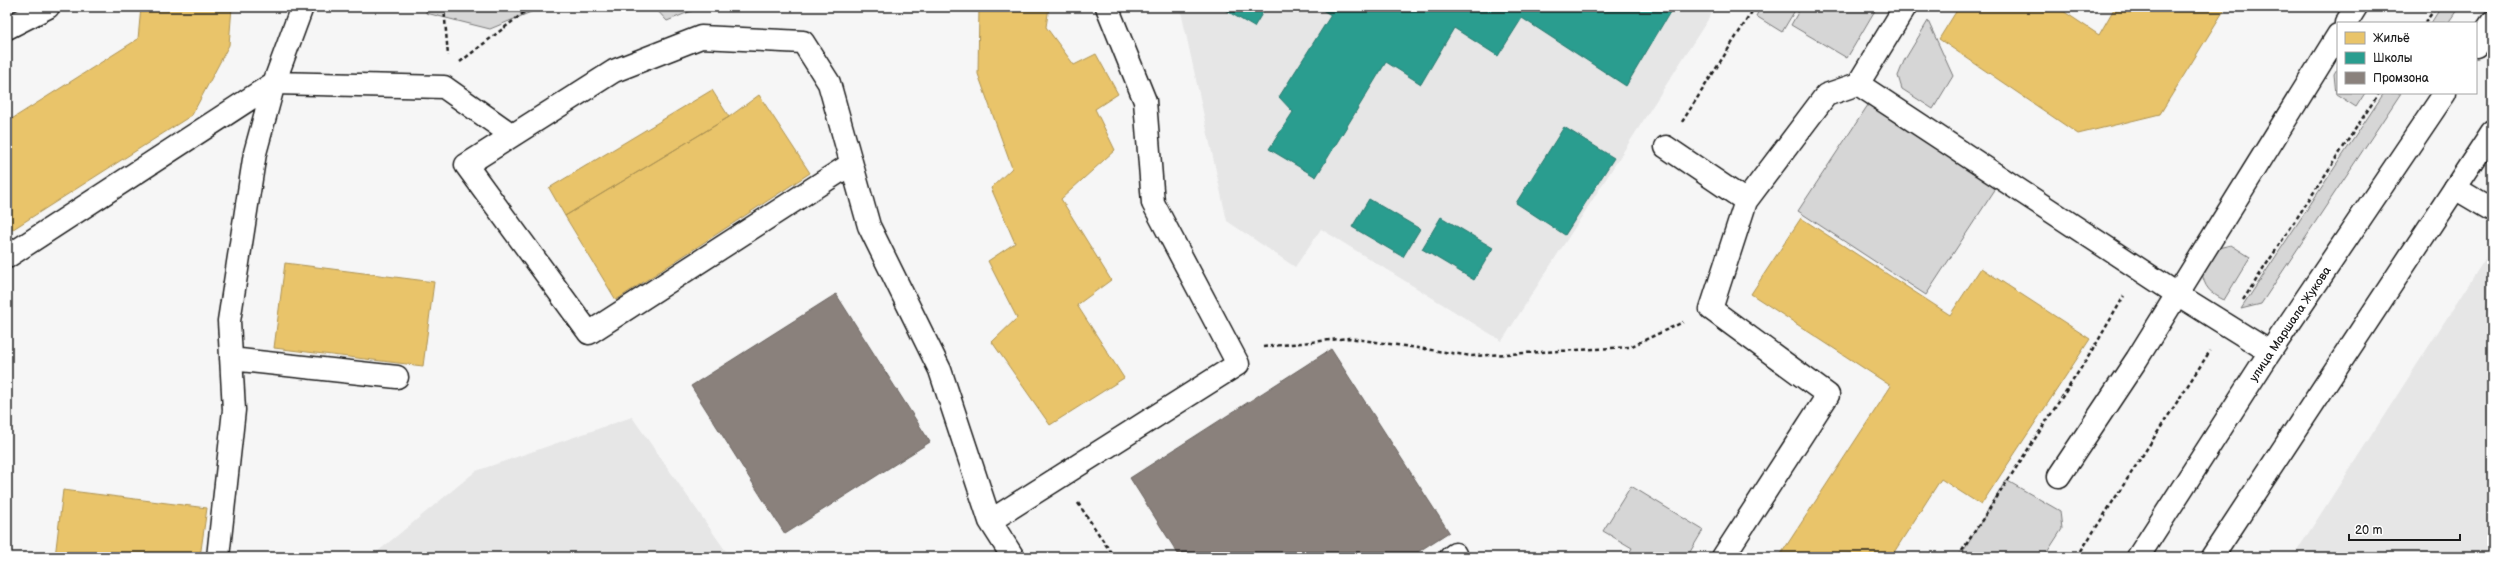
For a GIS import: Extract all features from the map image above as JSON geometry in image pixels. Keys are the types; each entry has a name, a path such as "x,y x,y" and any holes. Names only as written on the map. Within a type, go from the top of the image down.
{"main road":[{"path":"7,28 48,7"},
{"path":"218,557 234,410 229,321 255,153 274,83 302,7"},
{"path":"990,521 1238,364 1153,203 1145,102 1107,7"},
{"path":"1723,557 1828,395 1710,309 1746,201 1826,95 1858,84 1905,7"},
{"path":"2347,22 2356,7"},
{"path":"2477,44 2492,22"},
{"path":"851,164 589,334 466,165 614,71 701,37 803,42 829,83 869,226 940,370 990,521 1014,557"},
{"path":"2059,476 2137,359 2337,37"},
{"path":"7,257 274,83 447,79 512,135"},
{"path":"1858,84 2177,294 2270,352"},
{"name":"улица Маршала Жукова","path":"2138,557 2270,352 2444,94"},
{"path":"2212,557 2492,132"},
{"path":"1666,147 1746,201"},
{"path":"2455,188 2492,210"},
{"path":"231,358 397,377"}],"path":[{"path":"444,7 447,79"},
{"path":"447,79 531,7"},
{"path":"1666,147 1755,7"},
{"path":"2426,22 2436,7"},
{"path":"1958,557 2092,351 2139,269"},
{"path":"1230,349 1350,338 1472,356 1630,347 1710,309"},
{"path":"1060,476 1114,557"}],"shaded area":[{"path":"427,7 543,7 490,29 426,13"},
{"path":"654,7 701,7 667,21"},
{"path":"1180,7 1716,7 1502,341 1321,229 1295,267 1227,221"},
{"path":"1761,7 1797,7 1782,32 1756,16"},
{"path":"1801,7 1877,7 1847,58 1791,25"},
{"path":"2441,7 2459,7 2449,22 2432,22"},
{"path":"1928,21 1953,76 1933,109 1902,89 1898,76 1904,61"},
{"path":"2337,69 2337,94 2364,94 2356,107 2336,94 2334,74"},
{"path":"2383,94 2400,94 2261,304 2241,309"},
{"path":"1870,102 1998,185 1926,295 1798,211"},
{"path":"2231,245 2250,257 2224,300 2208,289 2204,282 2202,272 2218,248"},
{"path":"2492,248 2492,557 2293,557"},
{"path":"632,417 730,557 371,557 476,471"},
{"path":"2006,480 2060,511 2062,529 2044,557 1960,557"},
{"path":"1631,486 1703,530 1687,557 1627,557 1632,548 1603,531"}],"building: Жильё":[{"path":"141,7 232,7 229,45 192,115 7,233 7,122 138,39"},
{"path":"979,7 1049,7 1046,27 1074,65 1096,54 1118,94 1095,109 1115,150 1061,199 1111,280 1077,305 1124,378 1050,425 992,342 1017,318 988,261 1015,243 991,188 1012,168 978,74"},
{"path":"1959,7 2057,7 2099,35 2115,7 2226,7 2160,114 2078,134 1939,39"},
{"path":"712,90 729,117 565,216 549,188"},
{"path":"759,95 810,173 616,300 565,216 729,117"},
{"path":"1801,218 1950,315 1981,268 2090,339 1981,505 1941,479 1891,557 1779,557 1891,386 1751,294"},
{"path":"285,263 434,282 423,366 274,348"},
{"path":"824,346 883,434 800,486 740,400"},
{"path":"818,388 842,429 808,450 784,409"},
{"path":"63,490 207,508 200,557 55,557"}],"building: Школы":[{"path":"1220,7 1266,7 1254,27"},
{"path":"1317,7 1673,7 1626,86 1522,18 1498,56 1454,28 1421,84 1386,62 1316,177 1269,149 1293,112 1279,97 1331,15"},
{"path":"1564,127 1614,158 1565,235 1516,203"},
{"path":"1369,199 1420,229 1403,257 1352,227"},
{"path":"1441,217 1493,248 1474,280 1422,249"}],"building: Промзона":[{"path":"836,294 930,442 785,534 691,386"},
{"path":"1331,349 1449,532 1410,557 1180,557 1130,478"}]}
